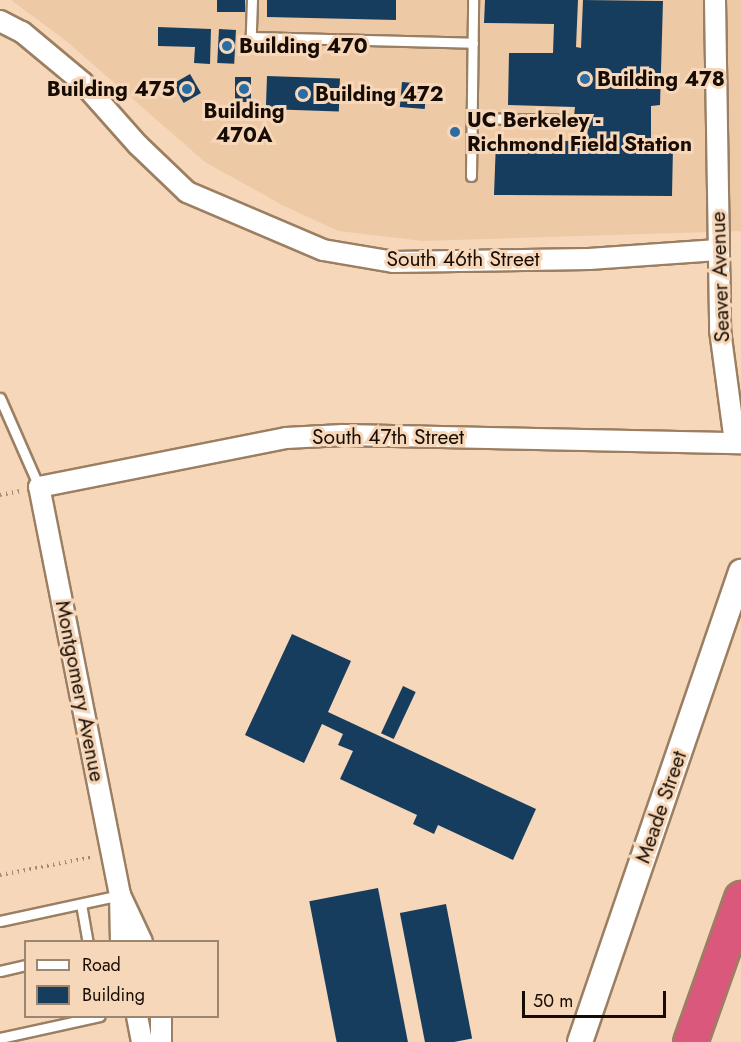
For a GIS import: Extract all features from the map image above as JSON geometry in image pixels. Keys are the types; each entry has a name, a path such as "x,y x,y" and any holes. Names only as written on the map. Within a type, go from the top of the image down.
{"highway":[{"path":"690,1042 741,898"}],"street":[{"name":"Seaver Avenue","path":"715,0 720,330 738,443"},
{"name":"South 46th Street","path":"0,21 22,32 82,82 138,145 187,192 323,250 393,262 589,259 718,250"},
{"name":"South 47th Street","path":"39,487 286,438 343,435 738,443"},
{"name":"Montgomery Avenue","path":"39,487 120,895 122,940"},
{"name":"Meade Street","path":"580,1042 741,572"},
{"name":"Montgomery Avenue","path":"120,895 141,940"},
{"path":"137,1018 142,1042"},
{"path":"161,1018 161,1042"}],"lane":[{"path":"252,0 251,37 472,43"},
{"path":"471,176 473,0"},
{"path":"472,118 565,120"},
{"path":"0,398 39,487"},
{"path":"0,921 120,895"},
{"path":"81,904 88,940"},
{"path":"0,971 24,965"},
{"path":"0,1038 95,1018"}],"path":[{"path":"0,875 112,853"}],"shaded area":[{"name":"UC Berkeley - Richmond Field Station","path":"11,0 741,0 741,231 423,241 338,231 282,205 205,162 65,40"}],"building":[{"path":"217,0 245,0 245,12 217,12"},
{"path":"267,0 396,0 396,20 267,17"},
{"name":"Building 478","path":"485,0 578,0 576,47 581,48 583,0 663,1 660,105 651,106 651,143 673,146 672,196 494,195 496,141 587,141 588,125 573,125 575,107 508,105 509,53 553,53 554,24 484,23"},
{"path":"158,27 211,29 210,64 194,63 195,47 158,46"},
{"name":"Building 470","path":"219,29 236,30 234,64 217,63"},
{"name":"Building 475","path":"190,74 201,93 184,103 173,84"},
{"name":"Building 472","path":"267,76 340,79 339,112 266,109"},
{"name":"Building 470A","path":"235,77 251,77 251,102 235,102"},
{"path":"402,82 427,84 425,109 400,107"},
{"path":"292,634 351,661 328,712 536,809 513,860 438,825 434,834 413,824 417,815 340,779 353,751 338,745 343,734 322,724 304,763 245,735"},
{"path":"403,686 416,692 394,739 381,733"},
{"path":"378,888 408,1042 337,1042 309,901"},
{"path":"446,904 472,1038 454,1042 425,1042 400,913"}],"place":[{"name":"Building 470","path":"227,46"},
{"name":"Building 478","path":"585,79"},
{"name":"Building 475","path":"187,89"},
{"name":"Building 470A","path":"244,89"},
{"name":"Building 472","path":"303,94"},
{"name":"UC Berkeley - Richmond Field Station","path":"455,132"}]}
